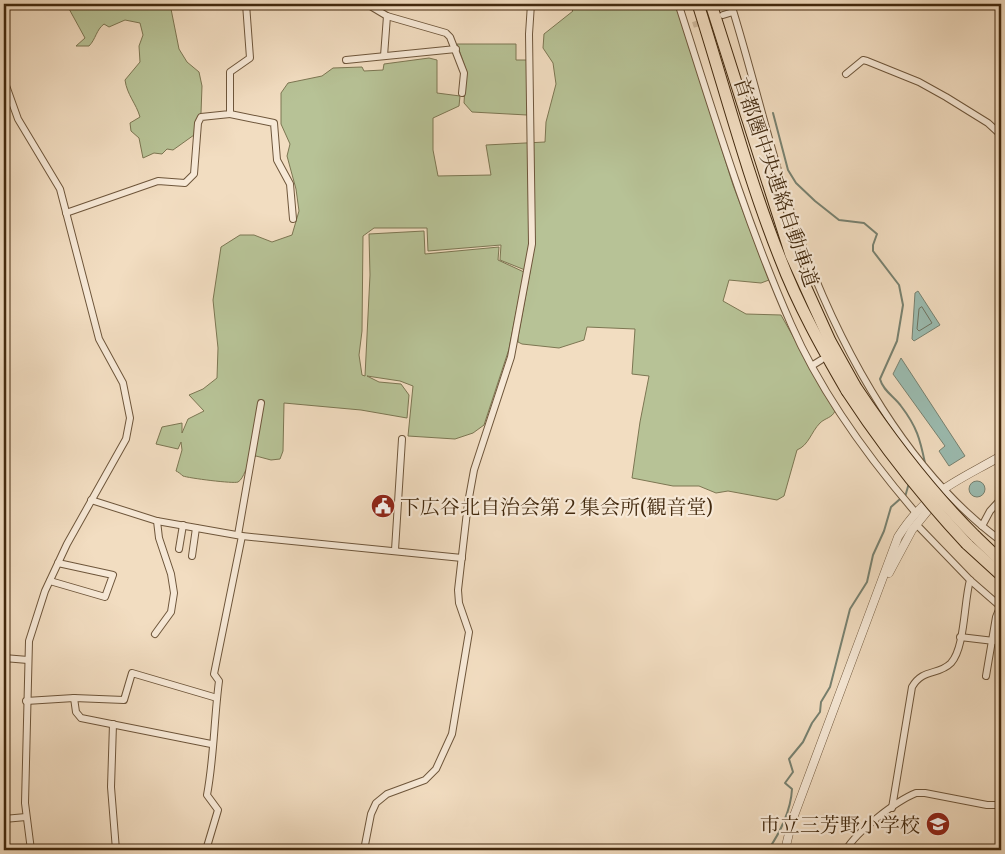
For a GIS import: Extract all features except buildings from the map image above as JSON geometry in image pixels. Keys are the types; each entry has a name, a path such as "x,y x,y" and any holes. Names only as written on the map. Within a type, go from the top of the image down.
{"highway":[{"name":"首都圏中央連絡自動車道","path":"698,4 755,188 780,258 804,314 851,388 971,540 1001,575"},
{"name":"首都圏中央連絡自動車道","path":"711,4 791,255 851,388"},
{"name":"首都圏中央連絡自動車道","path":"971,540 1001,561"}],"street":[{"path":"230,114 230,72 250,58 246,4"},
{"path":"367,4 387,16 446,33 456,49 464,73 462,93"},
{"path":"364,850 371,814 376,803 387,794 425,780 436,769 452,734 469,632 459,603 462,558 474,470 510,357 532,244 529,34 531,4"},
{"path":"731,4 804,247 845,347 898,432 922,463 945,489 1001,542"},
{"path":"680,9 730,167 791,324 812,365 855,435 916,513"},
{"path":"723,15 734,12"},
{"path":"384,56 387,16"},
{"path":"686,27 693,25"},
{"path":"346,60 456,49"},
{"path":"846,74 864,60 867,61 919,82 988,123 1001,135"},
{"path":"4,80 18,119 58,186 99,340 120,376 130,412 126,439 58,563 28,641 26,817 31,850"},
{"path":"66,213 158,181 185,183 194,174 198,122 201,117 230,114 274,123 277,160 290,184 293,220"},
{"path":"812,365 822,360"},
{"path":"206,850 218,810 207,795 219,681 214,674 240,536 261,403"},
{"path":"395,550 402,439"},
{"path":"785,850 792,821 895,545 916,513 945,489 1001,456"},
{"path":"869,618 896,557 916,524 945,489"},
{"path":"982,526 990,511 1001,499"},
{"path":"91,500 158,521 240,536 395,550 426,556 462,558"},
{"path":"155,634 171,612 174,593 171,574 159,538 158,521"},
{"path":"916,524 970,580 1001,606 996,617 994,641 986,676"},
{"path":"179,549 183,525"},
{"path":"192,556 196,528"},
{"path":"50,581 105,597 113,575 58,563"},
{"path":"892,808 912,687 924,674 949,665 956,656 970,580"},
{"path":"960,637 994,641"},
{"path":"4,658 28,660"},
{"path":"26,701 74,698 124,700 132,673 217,698"},
{"path":"74,698 76,712 81,718 212,744"},
{"path":"113,724 111,787 116,850"},
{"path":"846,850 857,836 892,808 920,792 987,805 1001,805"},
{"path":"4,819 26,817"}],"green space":[{"path":"69,4 170,4 179,49 187,62 199,72 202,86 201,113 195,123 194,135 173,150 167,149 162,154 154,153 143,158 139,138 131,131 130,123 140,117 125,80 140,62 139,46 143,35 140,23 125,20 109,27 104,24 89,46 76,46 85,38 68,7"},
{"path":"566,4 676,4 733,185 769,280 761,283 729,280 723,301 746,314 781,315 835,411 820,423 807,442 797,450 784,496 777,500 728,491 716,493 699,486 673,486 632,478 649,376 632,374 635,329 587,327 584,340 559,348 522,344 518,342 518,337 530,272 500,260 501,245 428,251 427,228 374,228 363,236 362,331 359,355 362,375 365,376 370,275 369,234 424,231 425,254 499,247 498,260 524,272 509,349 484,425 473,433 455,439 408,436 413,386 400,381 367,376 379,382 401,384 409,395 407,418 361,410 284,403 283,451 280,459 271,460 256,456 238,482 187,477 176,471 182,450 181,442 178,449 156,444 162,427 182,423 182,433 188,419 204,411 189,395 203,389 217,378 218,348 213,300 221,247 240,235 254,235 272,242 292,235 299,211 296,189 287,156 290,144 281,124 281,93 288,83 322,76 333,68 362,67 364,71 383,70 384,64 429,58 437,60 437,93 460,96 459,106 433,118 433,150 438,176 491,175 486,145 545,142 546,122 556,84 553,63 543,48 544,34 573,11"},
{"path":"457,44 516,44 516,60 527,60 527,115 472,112 464,103 466,70"}],"water":[{"path":"918,291 940,325 914,341 912,339 915,293"},
{"path":"901,358 965,456 949,466 939,451 945,446 893,374"},
{"path":"977,481 985,489 977,497 969,489"}],"waterway":[{"path":"773,113 788,170 796,183 839,220 864,223 877,234 873,251 899,285 903,305 897,341 880,379 884,387 906,413 914,427 925,463"},
{"path":"905,497 909,483"},
{"path":"768,850 781,829 790,805 792,789 785,783 793,772 789,759 803,742 812,723 820,712 821,702 830,687 850,609 867,582 873,555 884,531 891,507 900,499"}],"tunnel":[{"path":"693,25 717,17"}],"place":[{"name":"下広谷北自治会第２集会所(観音堂)","path":"383,506"},
{"name":"市立三芳野小学校","path":"938,824"}]}
